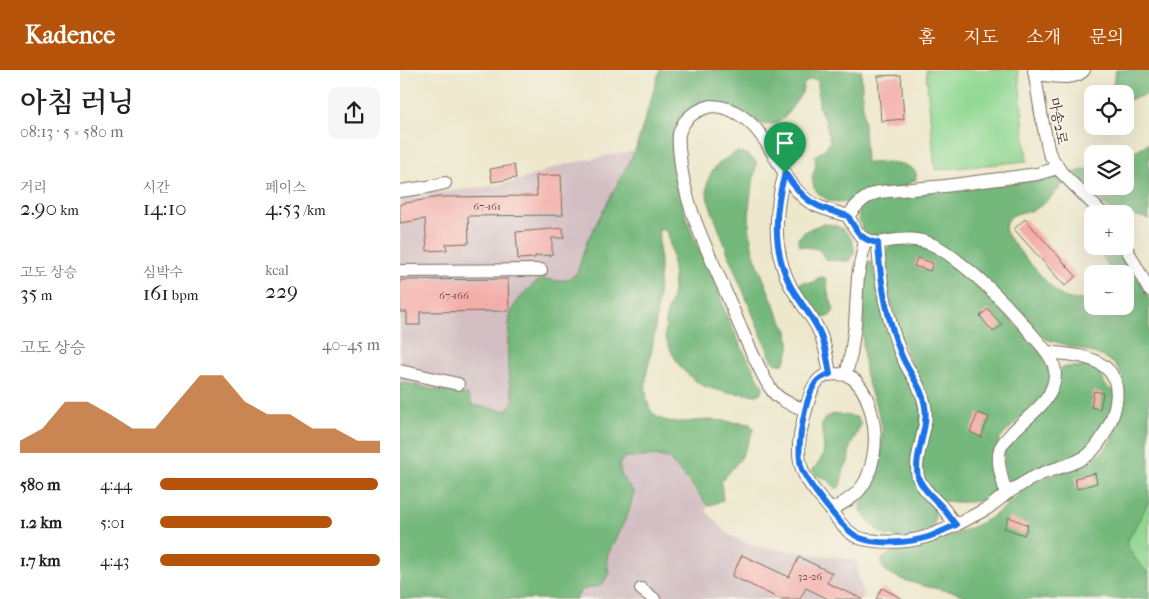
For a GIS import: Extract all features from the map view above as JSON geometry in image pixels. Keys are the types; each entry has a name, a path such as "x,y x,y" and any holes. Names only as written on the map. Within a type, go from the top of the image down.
{"street":[{"name":"마송2로","path":"1084,70 1076,76 1068,77 1034,72 1049,153 1058,168 1094,205"},
{"path":"806,410 784,401 771,389 743,335 686,197 678,142 682,127 687,119 692,113 702,108 718,106 732,110 747,120 759,131 794,187 808,202 848,216 865,240 878,243 894,240 918,240 930,243 941,249 984,283 1019,319 1047,352 1052,359 1055,376 1048,398 1015,429 1000,450 1000,467 1006,494"},
{"path":"848,216 862,200 879,192 946,186 1037,174 1058,168"},
{"path":"785,173 777,207 779,254 790,286 818,327 826,351 830,374"},
{"path":"400,191 445,183"},
{"path":"846,375 851,354 858,276 865,240"},
{"path":"878,243 879,261 891,326 902,357 919,387 925,408 924,432 918,458 919,479 956,525"},
{"path":"1130,255 1149,290"},
{"path":"400,271 541,270"},
{"path":"831,510 856,494 869,475 874,451 874,427 864,393 852,378 838,374 822,377 812,390 801,429 799,455 805,476 842,525 855,536 862,539 888,542 917,540 956,525 988,508 1035,476 1088,455 1099,444 1111,421 1116,403 1114,378 1098,362 1087,358 1047,352"},
{"path":"400,371 458,384"},
{"path":"641,589 654,599"}],"shaded area":[{"path":"635,151 587,241 577,273 569,279 558,281 541,279 520,297 511,312 507,354 509,380 514,399 507,412 472,405 429,389 400,382 400,199 499,185 523,179 558,166"},
{"path":"654,455 668,458 708,506 706,511 728,534 739,540 754,546 856,560 865,599 576,599 581,590 602,585 608,554 628,514 634,492 622,477 619,465 624,457"}],"green space":[{"path":"660,70 861,70 866,163 899,163 916,172 916,179 909,184 853,203 830,201 820,195 814,188 812,178 816,165 815,156 824,150 830,142 826,122 819,108 818,80 810,79 804,84 802,93 785,117 777,123 766,125 758,123 750,117 695,107 683,114 676,126 673,141 673,158 685,214 695,241 716,283 726,315 763,387 762,392 757,395 725,392 706,387 694,380 681,368 665,337 666,316 672,298 674,281 672,254 667,231 659,229 660,267 656,319 646,378 646,396 653,413 659,418 671,422 718,420 750,424 754,429 741,458 721,482 723,500 708,506 668,458 654,455 624,457 619,465 622,477 634,492 628,514 608,554 609,573 602,585 581,590 576,599 400,599 400,382 468,395 472,405 507,411 514,399 509,380 508,365 508,333 512,310 532,285 541,279 558,281 569,279 577,273 587,241 635,151"},
{"path":"926,70 1018,70 1027,161 935,170"},
{"path":"1116,70 1149,70 1149,94 1134,98 1134,85 1113,84"},
{"path":"1149,143 1149,219 1134,216 1134,205 1105,205 1095,195 1134,195 1134,152"},
{"path":"738,152 748,155 756,162 749,207 750,236 758,264 788,336 789,349 783,364 776,363 771,358 708,200 707,183 709,176 723,160"},
{"path":"1084,170 1084,185 1072,173"},
{"path":"1058,177 1062,180 1061,187 1039,207 1031,211 1015,214 1009,218 1005,226 1006,232 1015,246 1057,292 1066,298 1084,300 1084,315 1134,315 1134,272 1149,299 1149,501 1126,544 1137,561 1149,574 1149,599 972,599 954,592 923,586 902,579 886,571 882,566 883,558 895,551 947,537 980,524 996,514 1035,482 1092,460 1098,456 1112,437 1114,430 1112,429 1098,430 1094,439 1078,454 1014,481 1007,480 1004,452 1024,428 1060,369 1065,367 1095,367 1101,373 1109,389 1122,392 1123,382 1121,374 1112,362 1104,358 1043,337 982,276 898,234 871,235 866,233 862,229 859,219 859,212 862,206 881,196 1007,184"},
{"path":"822,224 842,229 849,235 854,253 849,261 828,260 824,258 820,250 799,245 798,239 803,234"},
{"path":"894,245 919,246 934,250 982,286 1039,351 1048,367 1050,376 1044,395 999,439 998,480 995,490 991,495 985,499 971,502 943,501 935,509 934,527 928,532 908,538 885,535 878,531 861,510 860,502 873,482 881,458 882,445 880,417 865,373 863,346 864,272 866,264 872,262 888,338 916,393 928,433 909,358 901,339 889,294 885,260 888,248"},
{"path":"1102,255 1125,255 1130,265 1108,265"},
{"path":"823,277 826,279 828,293 834,310 830,316 825,317 814,311 798,288 799,284 803,282 812,283 818,278"},
{"path":"837,414 856,417 861,425 850,447 848,463 844,468 840,486 837,489 829,481 812,471 823,454 822,424 829,416"},
{"path":"1149,501 1149,574 1137,561 1126,544"}],"building":[{"path":"901,75 904,119 881,121 878,76"},
{"path":"514,165 516,178 492,182 490,169"},
{"path":"561,175 563,215 468,216 469,243 446,244 447,250 427,251 425,219 400,223 400,204 439,197 537,196 536,176"},
{"path":"1025,219 1076,276 1065,286 1014,229"},
{"path":"563,228 564,238 552,238 552,255 518,259 516,232"},
{"path":"917,258 933,263 930,271 914,266"},
{"path":"508,279 509,311 420,312 420,325 407,325 407,312 400,312 400,280"},
{"path":"988,309 1002,325 993,332 980,316"},
{"path":"1094,391 1103,393 1100,409 1091,407"},
{"path":"978,413 989,417 981,437 970,432"},
{"path":"1095,473 1097,483 1077,489 1075,478"},
{"path":"1009,517 1028,525 1024,535 1004,528"},
{"path":"742,555 789,577 799,557 832,573 827,583 863,599 828,599 806,588 800,599 780,599 732,576"},
{"path":"882,588 903,599 876,599"}],"route":[{"path":"785,173 794,187 808,202 848,216 861,237 878,243 879,261 891,326 902,357 919,387 925,408 924,432 918,458 919,479 956,525 927,537 905,542 862,539 855,536 842,525 805,476 799,455 801,429 812,390 822,377 830,374 826,351 818,327 790,286 779,254 776,224 777,207 785,173"}]}
